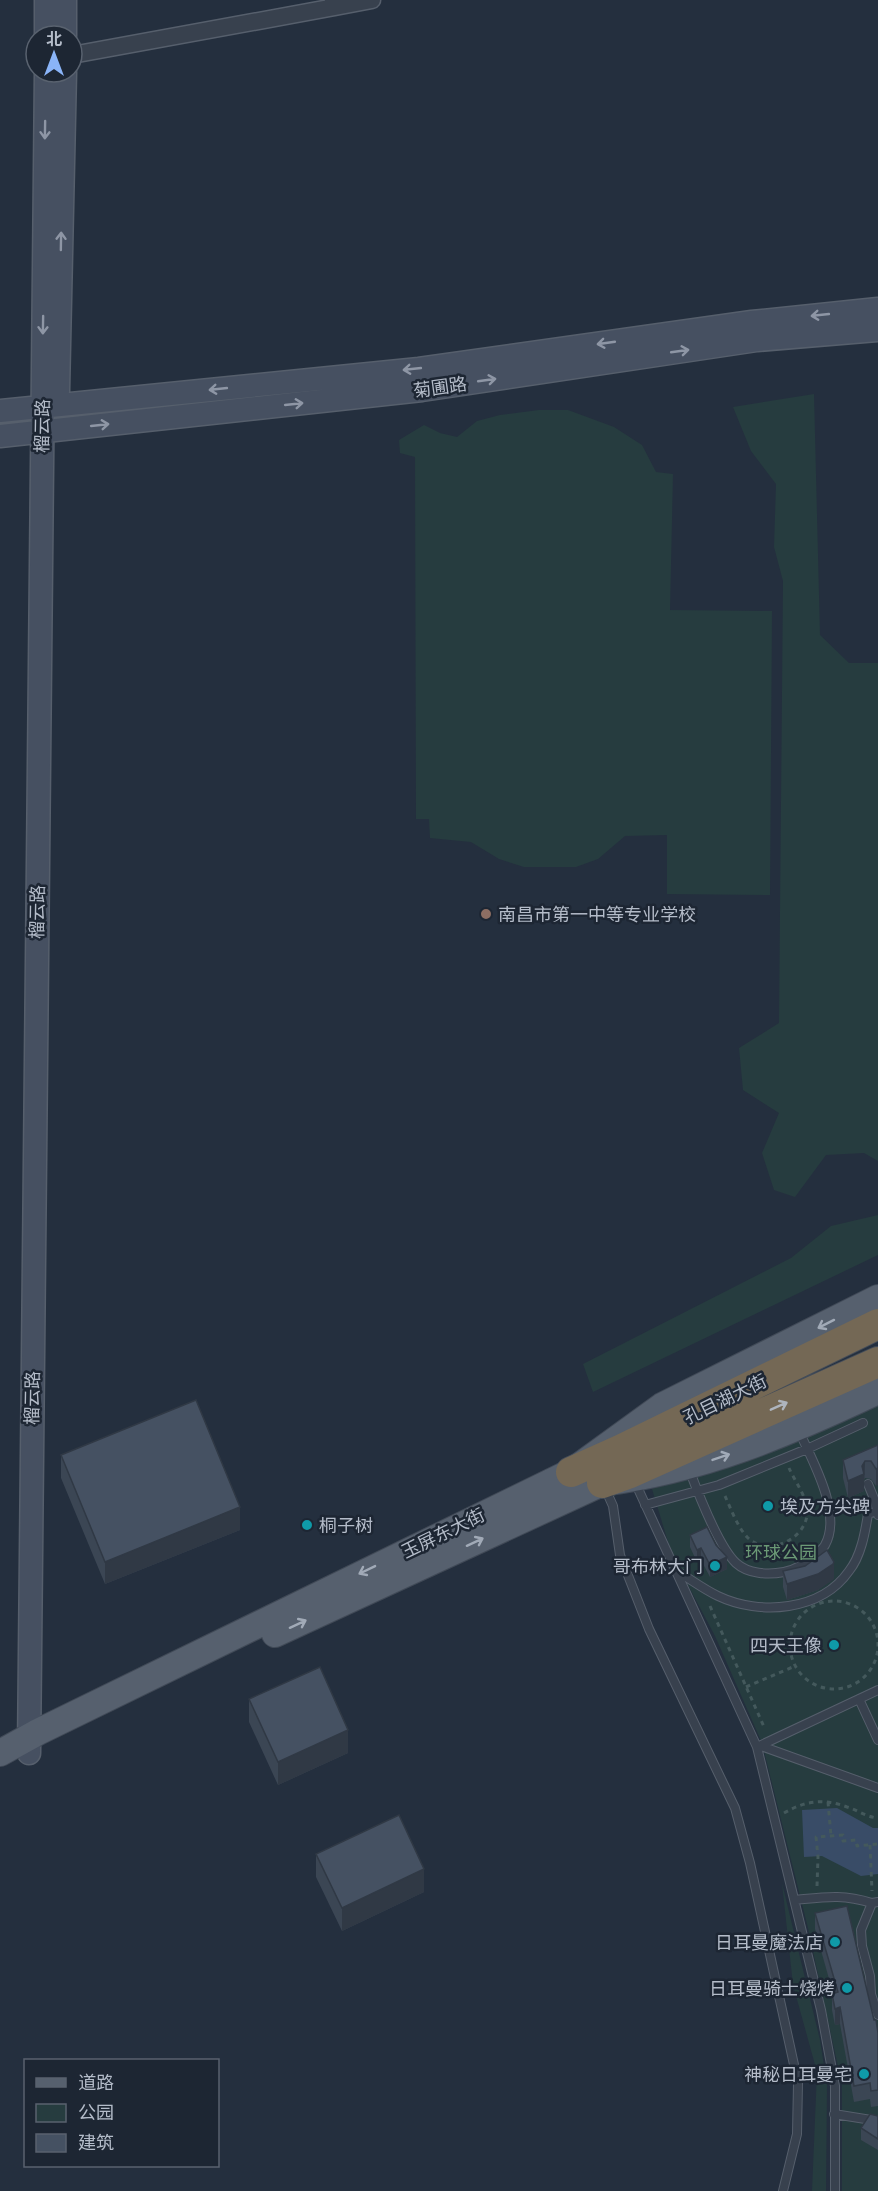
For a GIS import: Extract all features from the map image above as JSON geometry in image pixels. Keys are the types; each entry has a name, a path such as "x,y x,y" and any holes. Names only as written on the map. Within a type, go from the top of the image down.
{"highway":[{"name":"孔目湖大街","path":"602,1483 878,1324"},
{"name":"孔目湖大街","path":"571,1472 628,1467 878,1362"}],"main road":[{"name":"玉屏东大街","path":"0,1769 33,1743 571,1472 662,1406 878,1298"},
{"path":"628,1467 688,1466 803,1438 878,1391"},
{"name":"玉屏东大街","path":"0,1753 33,1743 602,1483"}],"street":[{"path":"46,0 46,24"},
{"path":"65,0 65,24"},
{"path":"84,53 334,4 372,0"},
{"name":"榴云路","path":"33,1743 50,431 46,84"},
{"name":"榴云路","path":"50,405 63,84"},
{"name":"菊圃路","path":"0,411 419,369 752,322 878,309"},
{"name":"菊圃路","path":"0,436 422,390 757,340 878,330"}],"lane":[{"path":"645,1505 719,1485 803,1438 863,1423"},
{"path":"688,1466 697,1491 725,1550 736,1563 750,1571 770,1574 787,1571 808,1561 825,1546 830,1529 829,1506 824,1483 803,1438"},
{"path":"628,1467 759,1746 774,1819 820,2010 835,2086 835,2191"},
{"path":"602,1483 613,1506 620,1556 650,1629 735,1808 750,1863 798,2083 797,2134 783,2191"},
{"path":"675,1570 719,1596 747,1605 770,1608 814,1599 836,1587 851,1570 860,1547 868,1515 877,1513 868,1484"},
{"path":"759,1746 878,1690"},
{"path":"859,1699 878,1740"},
{"path":"759,1746 878,1788"},
{"path":"795,1900 834,1896 875,1902 861,1930 862,1946 875,1994 878,2015"},
{"path":"834,2114 878,2121"}],"path":[{"path":"728,1502 747,1537 760,1545 781,1545 793,1539 805,1526 808,1512 801,1490 791,1473"},
{"path":"701,1586 770,1741"},
{"path":"834,1602 853,1606 868,1619 873,1627 878,1649 875,1660 870,1670 853,1685 842,1688 820,1687 809,1682 795,1666 791,1654 791,1635 800,1617 817,1605 834,1602"},
{"path":"873,1627 878,1625"},
{"path":"746,1688 795,1666"},
{"path":"774,1819 802,1803 828,1802 878,1818"},
{"path":"828,1802 831,1836"},
{"path":"817,1898 816,1838 843,1835 843,1841 856,1840 857,1846 878,1844"},
{"path":"870,1845 872,1875"}],"green space":[{"path":"814,394 820,635 849,663 878,663 878,1161 864,1153 826,1155 795,1197 774,1190 762,1153 779,1113 743,1090 739,1048 779,1023 783,581 774,547 776,484 751,451 733,407"},
{"path":"539,410 568,410 614,427 642,445 656,472 673,474 670,610 772,611 770,895 667,894 667,835 625,836 598,859 576,867 524,867 499,859 471,842 430,838 429,819 416,819 415,457 400,453 399,440 424,425 440,433 457,437 477,421 500,415"},
{"path":"878,1215 878,1255 593,1392 583,1364 791,1258 831,1226"},
{"name":"环球公园","path":"878,1395 878,2191 842,2191 842,2085 808,1928 762,1743 715,1636 672,1555 652,1489 720,1470 820,1429"},
{"path":"782,1883 820,2040 827,2085 826,2191 812,2191 817,2072 793,1985"}],"water":[{"path":"837,1808 873,1828 878,1828 878,1874 861,1876 822,1856 804,1857 802,1810"}],"building":[{"path":"196,1400 240,1507 105,1562 61,1455"},
{"path":"878,1445 878,1468 876,1469 871,1461 865,1461 862,1466 864,1474 848,1481 843,1460"},
{"path":"707,1527 716,1545 727,1557 710,1565 701,1548 697,1550 690,1535"},
{"path":"827,1550 833,1564 818,1574 787,1584 783,1571 805,1566"},
{"path":"320,1667 348,1730 278,1762 249,1699"},
{"path":"399,1815 424,1869 342,1908 316,1854"},
{"path":"847,1906 874,2020 876,2020 878,2090 871,2091 870,2083 854,2086 840,2007 835,2009 832,1994 838,1992 815,1913"},
{"path":"870,2114 878,2116 878,2139 861,2128"}],"place":[{"name":"南昌市第一中等专业学校","path":"486,914"},
{"name":"埃及方尖碑","path":"768,1506"},
{"name":"桐子树","path":"307,1525"},
{"name":"哥布林大门","path":"715,1566"},
{"name":"四天王像","path":"834,1645"},
{"name":"日耳曼魔法店","path":"835,1942"},
{"name":"日耳曼骑士烧烤","path":"847,1988"},
{"name":"神秘日耳曼宅","path":"864,2074"}]}
